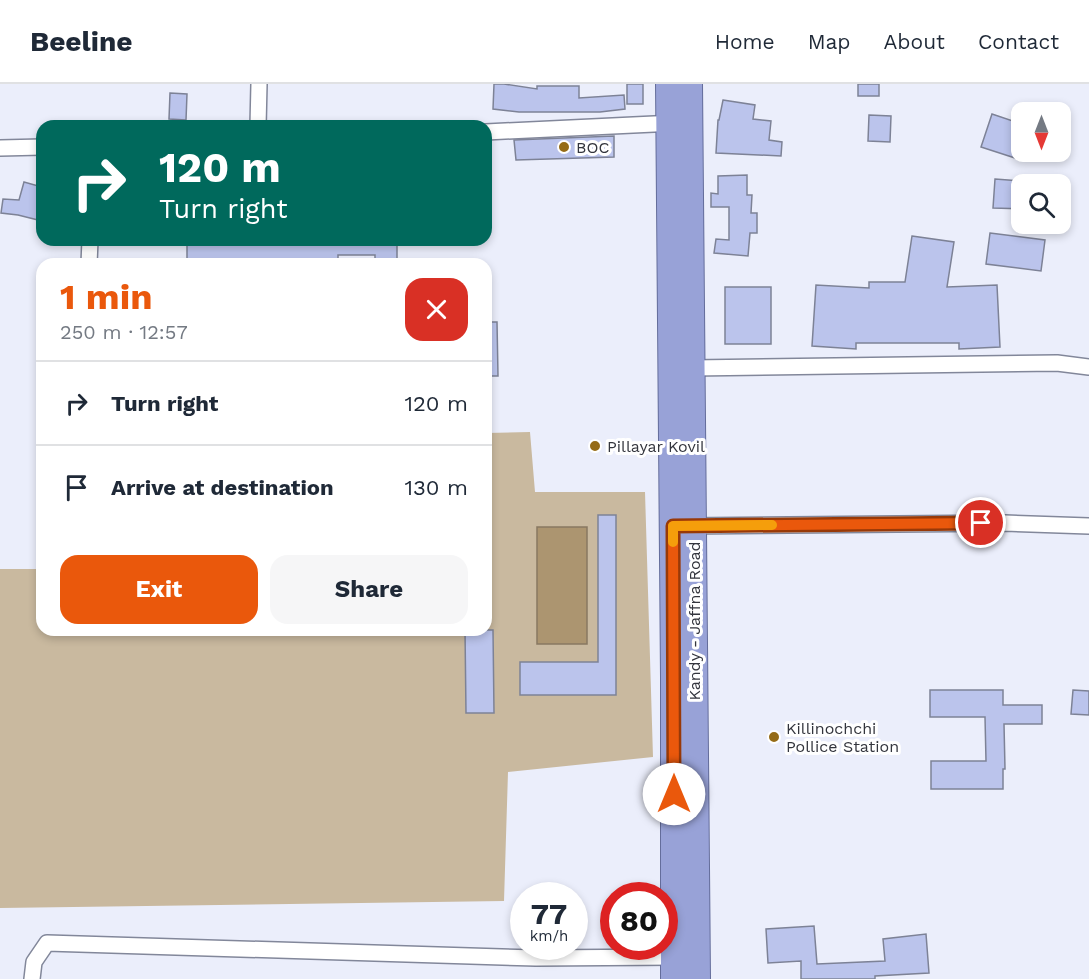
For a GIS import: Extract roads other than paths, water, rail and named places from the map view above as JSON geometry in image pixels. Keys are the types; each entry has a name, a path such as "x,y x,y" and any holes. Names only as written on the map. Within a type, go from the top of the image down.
{"highway":[{"name":"Kandy - Jaffna Road","path":"669,84 680,123 692,368 683,526 674,968"},
{"name":"Kandy - Jaffna Road","path":"689,84 680,123 683,526 697,979"}],"street":[{"path":"258,120 259,84"},
{"path":"492,132 680,123"},
{"path":"0,148 36,147"},
{"path":"692,368 1057,363 1089,367"},
{"path":"683,526 1005,523 1089,526"},
{"path":"32,979 34,962 47,943 536,958 674,968"}],"place":[{"name":"BOC","path":"564,147"},
{"name":"Pillayar Kovil","path":"595,446"},
{"name":"Killinochchi Pollice Station","path":"774,737"}]}
